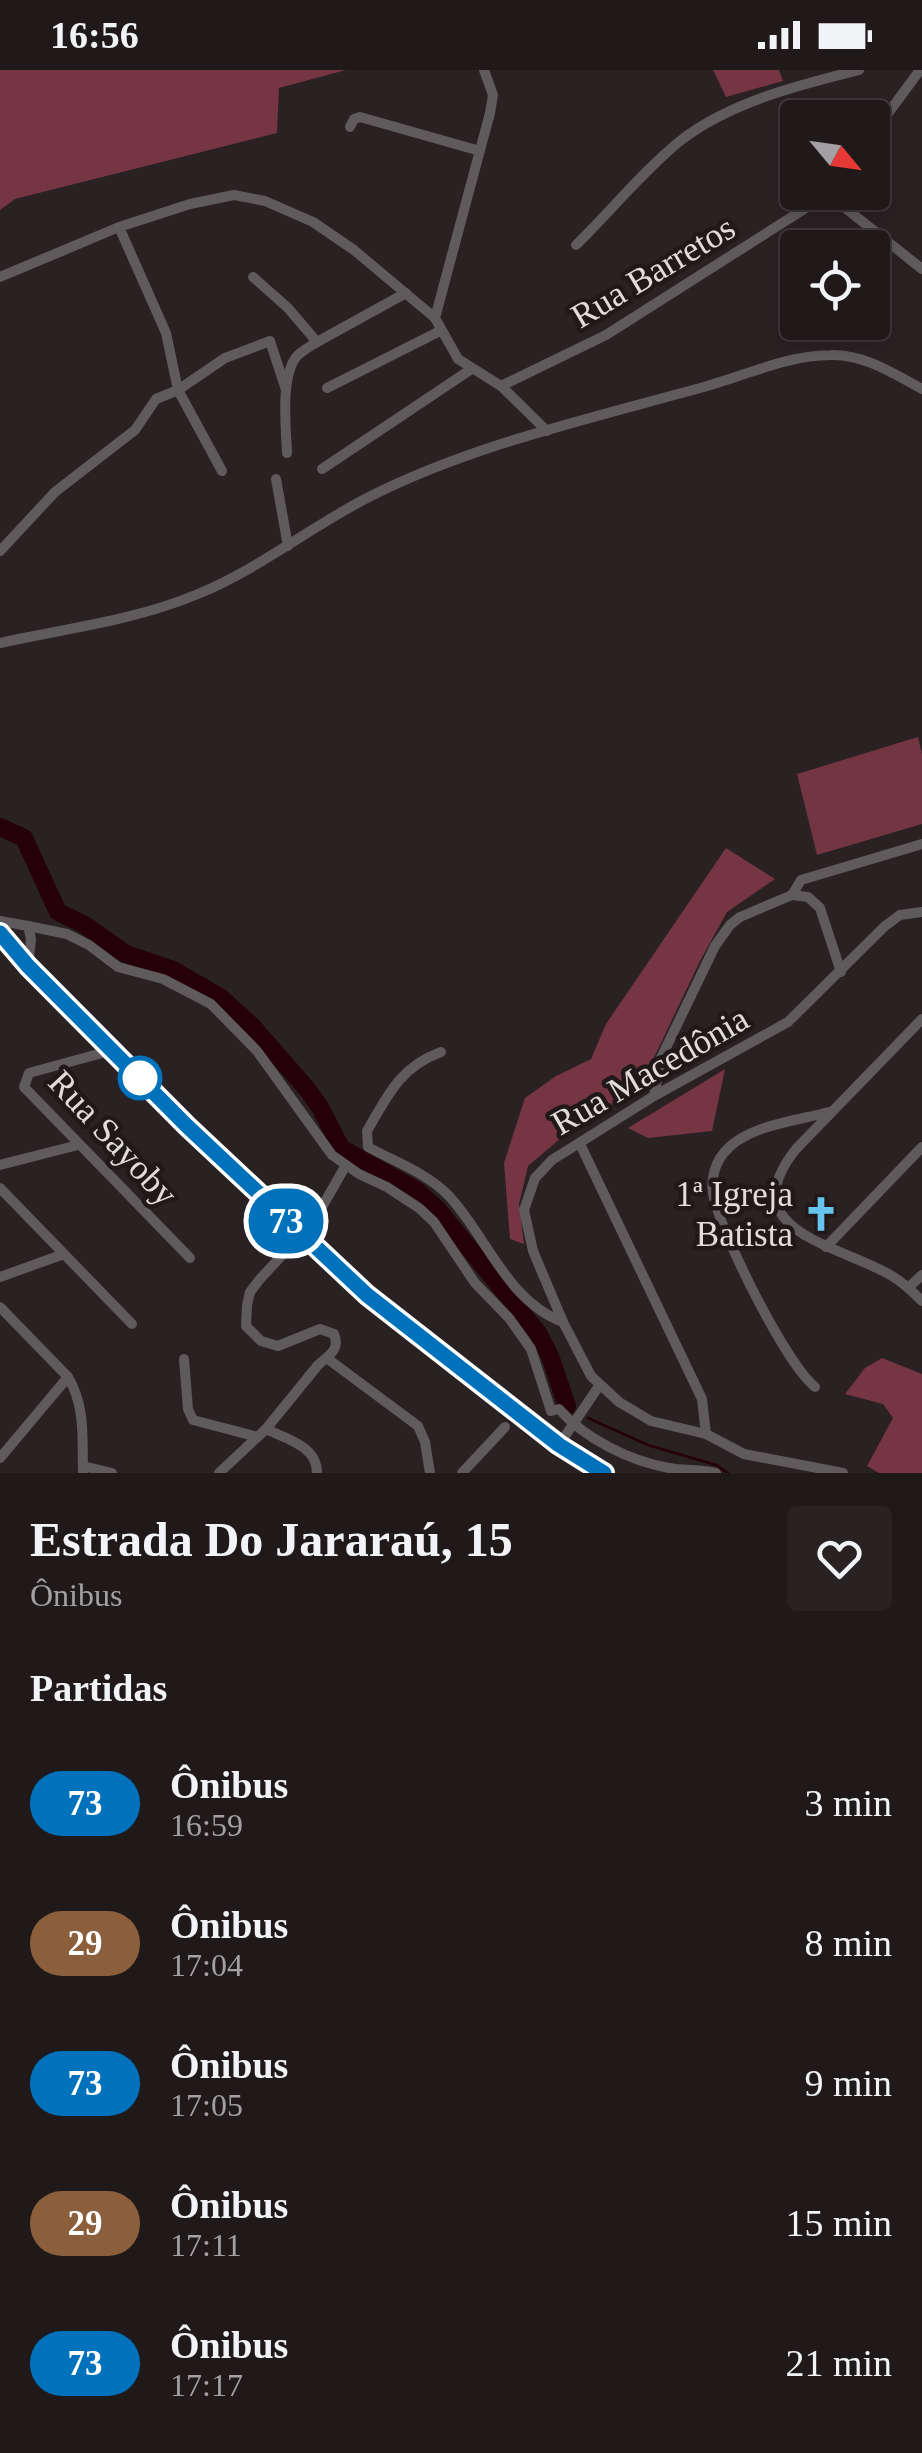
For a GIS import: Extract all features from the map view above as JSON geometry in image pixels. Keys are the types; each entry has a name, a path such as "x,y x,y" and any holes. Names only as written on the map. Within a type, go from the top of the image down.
{"street":[{"path":"435,318 493,96 484,70"},
{"path":"576,245 648,170 710,120 788,90 859,70"},
{"path":"890,111 919,72"},
{"path":"350,126 360,118 480,152"},
{"path":"0,277 119,227 224,195 265,201 313,222 354,250 435,318 458,359 501,386 547,431"},
{"name":"Rua Barretos","path":"501,386 606,336 805,210"},
{"name":"Rua Barretos","path":"850,210 922,269"},
{"path":"119,227 166,333 178,390 222,471"},
{"path":"253,277 288,308 317,342"},
{"path":"286,453 286,390 294,360 317,342 406,293"},
{"path":"327,388 440,331"},
{"path":"0,551 55,492 135,430 156,399 178,390 225,358 265,340 273,343 286,390"},
{"path":"0,643 88,628 197,595 244,573 404,480 547,431 793,361 832,354 881,367 922,389"},
{"path":"322,468 470,370"},
{"path":"276,480 288,546"},
{"path":"792,895 801,880 922,844"},
{"path":"654,1096 661,1058 722,934 740,917 792,895 808,897 820,908 841,972"},
{"name":"Rua Macedônia","path":"843,1473 744,1454 706,1434 650,1422 599,1386 563,1322 533,1251 524,1210 542,1168 654,1096 788,1022 885,926 900,915 922,912"},
{"path":"0,920 67,934 118,967 163,979 211,1004 257,1051 332,1154 434,1222 475,1284 509,1318 531,1348 551,1411 559,1409 600,1443 639,1460 673,1469 716,1473"},
{"path":"28,926 28,966"},
{"path":"0,933 28,966 302,1236 391,1315 559,1445 604,1473"},
{"path":"922,1019 796,1150 779,1170 775,1184 778,1210 797,1231 891,1275 922,1301"},
{"name":"Rua Sayoby","path":"113,1050 29,1073 23,1083 78,1145 190,1258"},
{"path":"442,1052 422,1058 404,1072 367,1132 365,1142 368,1148 437,1185 530,1302 544,1316 563,1322"},
{"path":"815,1387 801,1376 764,1310 714,1197 714,1173 725,1151 742,1137 830,1112"},
{"path":"784,1125 796,1150"},
{"path":"580,1144 702,1399 706,1434"},
{"path":"0,1165 78,1145"},
{"path":"826,1247 922,1147"},
{"path":"219,1473 262,1433 318,1365 328,1359 336,1338 329,1330 320,1329 278,1346 261,1341 246,1326 250,1292 302,1236 346,1165"},
{"path":"0,1188 132,1324"},
{"path":"0,1277 64,1254"},
{"path":"909,1288 922,1275"},
{"path":"0,1307 68,1376 80,1405 83,1470 112,1473"},
{"path":"184,1359 188,1410 193,1420 200,1425 262,1433 306,1449 315,1460 316,1473"},
{"path":"328,1359 413,1421 425,1442 430,1473"},
{"path":"0,1458 68,1376"},
{"path":"559,1445 599,1386"},
{"path":"462,1473 506,1427"}],"shaded area":[{"path":"0,70 346,70 279,88 277,133 15,199 0,210"},
{"path":"713,70 779,70 783,81 726,97"},
{"path":"918,737 922,754 922,824 817,855 797,774"},
{"path":"726,848 775,879 727,912 638,1091 580,1122 528,1166 519,1204 524,1244 510,1239 504,1163 525,1098 556,1076 591,1059 606,1024"},
{"path":"725,1069 712,1131 648,1138 628,1128"},
{"path":"882,1358 922,1374 922,1473 879,1473 867,1466 893,1418 883,1404 845,1394 865,1368"}],"waterway":[{"path":"0,827 24,838 58,912 126,954 173,970 220,997 252,1026 307,1089 341,1148 416,1190 438,1210 538,1333 567,1406"},
{"path":"588,1418 648,1445 716,1465 728,1473"}],"bus line":[{"name":"73","path":"0,933 187,1126 367,1295 559,1445 604,1473"}],"place":[{"name":"1ª Igreja Batista","path":"821,1214"}]}
